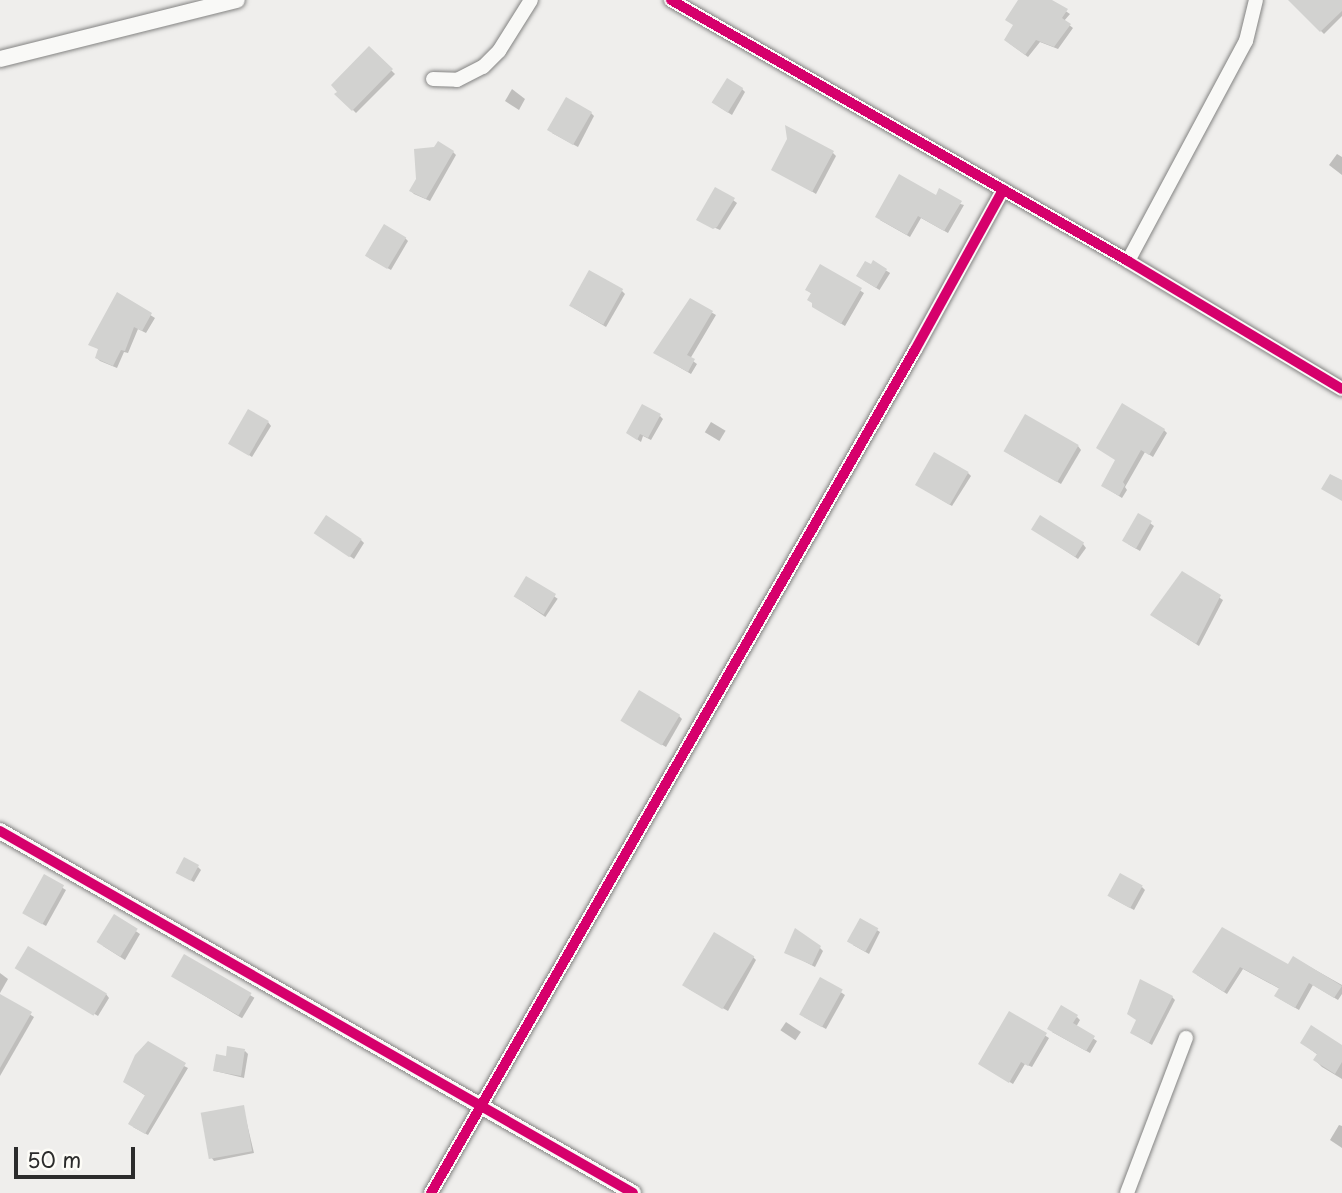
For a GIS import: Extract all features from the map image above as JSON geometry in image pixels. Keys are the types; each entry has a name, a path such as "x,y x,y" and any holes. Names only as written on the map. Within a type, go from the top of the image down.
{"street":[{"path":"0,59 237,0"},
{"path":"433,79 457,80 483,67 499,51 531,0"},
{"path":"671,0 1128,261 1342,389"},
{"path":"1128,261 1246,41 1255,0"},
{"path":"431,1193 915,350 1003,190"},
{"path":"0,831 633,1193"},
{"path":"1127,1193 1186,1038"}],"building":[{"path":"1018,0 1052,0 1068,9 1062,18 1071,24 1054,47 1036,40 1025,55 1004,40 1013,25 1005,20"},
{"path":"1288,0 1342,0 1342,11 1320,32"},
{"path":"369,46 393,69 352,111 334,94 337,92 331,85"},
{"path":"727,78 743,88 728,113 712,103"},
{"path":"566,97 592,112 573,145 547,130"},
{"path":"785,125 834,151 812,192 771,170 787,139"},
{"path":"438,141 454,151 426,199 409,191 416,179 414,149 434,147"},
{"path":"899,174 936,195 939,188 962,201 944,231 918,216 907,235 875,217"},
{"path":"715,187 735,198 717,227 713,229 696,220"},
{"path":"384,224 406,237 387,269 365,256"},
{"path":"873,260 887,269 876,288 856,276 865,261 871,264"},
{"path":"820,264 862,288 841,324 812,307 812,303 807,300 811,293 805,290"},
{"path":"589,270 623,289 603,325 569,306"},
{"path":"117,292 152,313 142,331 134,327 125,351 121,350 113,366 95,358 98,349 88,345"},
{"path":"690,298 713,311 687,355 695,359 688,372 653,353"},
{"path":"1122,403 1165,429 1149,455 1141,450 1123,482 1125,485 1119,496 1101,486 1115,460 1096,448"},
{"path":"642,404 661,414 648,438 640,434 637,440 626,433"},
{"path":"248,409 269,421 249,456 228,444"},
{"path":"1025,414 1079,445 1057,482 1004,451"},
{"path":"934,452 969,472 950,505 915,485"},
{"path":"1330,474 1342,480 1342,501 1321,489"},
{"path":"1138,513 1152,521 1136,549 1122,541"},
{"path":"326,515 362,539 349,557 314,533"},
{"path":"1040,515 1084,543 1075,557 1031,529"},
{"path":"1182,571 1221,595 1196,644 1150,615"},
{"path":"526,576 556,594 544,615 514,597"},
{"path":"639,690 680,715 662,746 620,721"},
{"path":"184,857 199,865 191,881 176,873"},
{"path":"1120,873 1143,886 1130,908 1107,896"},
{"path":"44,874 64,885 42,925 22,913"},
{"path":"114,914 138,929 120,957 97,942"},
{"path":"860,918 878,928 865,952 847,942"},
{"path":"1222,927 1288,964 1293,956 1342,986 1334,998 1309,983 1295,1008 1274,996 1279,988 1240,967 1224,992 1192,972"},
{"path":"795,928 821,946 812,965 784,953"},
{"path":"714,932 754,956 722,1009 682,985"},
{"path":"28,946 107,993 93,1016 15,968"},
{"path":"184,954 252,993 239,1016 171,977"},
{"path":"820,977 843,990 822,1027 799,1015"},
{"path":"1140,979 1173,996 1149,1043 1130,1033 1136,1020 1127,1014"},
{"path":"0,994 32,1012 0,1068"},
{"path":"1061,1005 1078,1015 1073,1023 1095,1036 1086,1051 1047,1029"},
{"path":"1009,1011 1047,1033 1028,1066 1021,1062 1009,1083 978,1064"},
{"path":"1311,1025 1342,1045 1342,1062 1335,1074 1313,1060 1317,1054 1300,1043"},
{"path":"148,1041 186,1063 145,1134 128,1124 145,1095 123,1082 135,1055"},
{"path":"227,1046 245,1049 241,1076 213,1071 216,1054 226,1056"},
{"path":"244,1105 252,1151 209,1159 201,1113"}],"cycle path":[{"path":"671,0 1128,261 1342,389"},
{"path":"431,1193 915,350 1003,190"},
{"path":"0,831 633,1193"}]}
